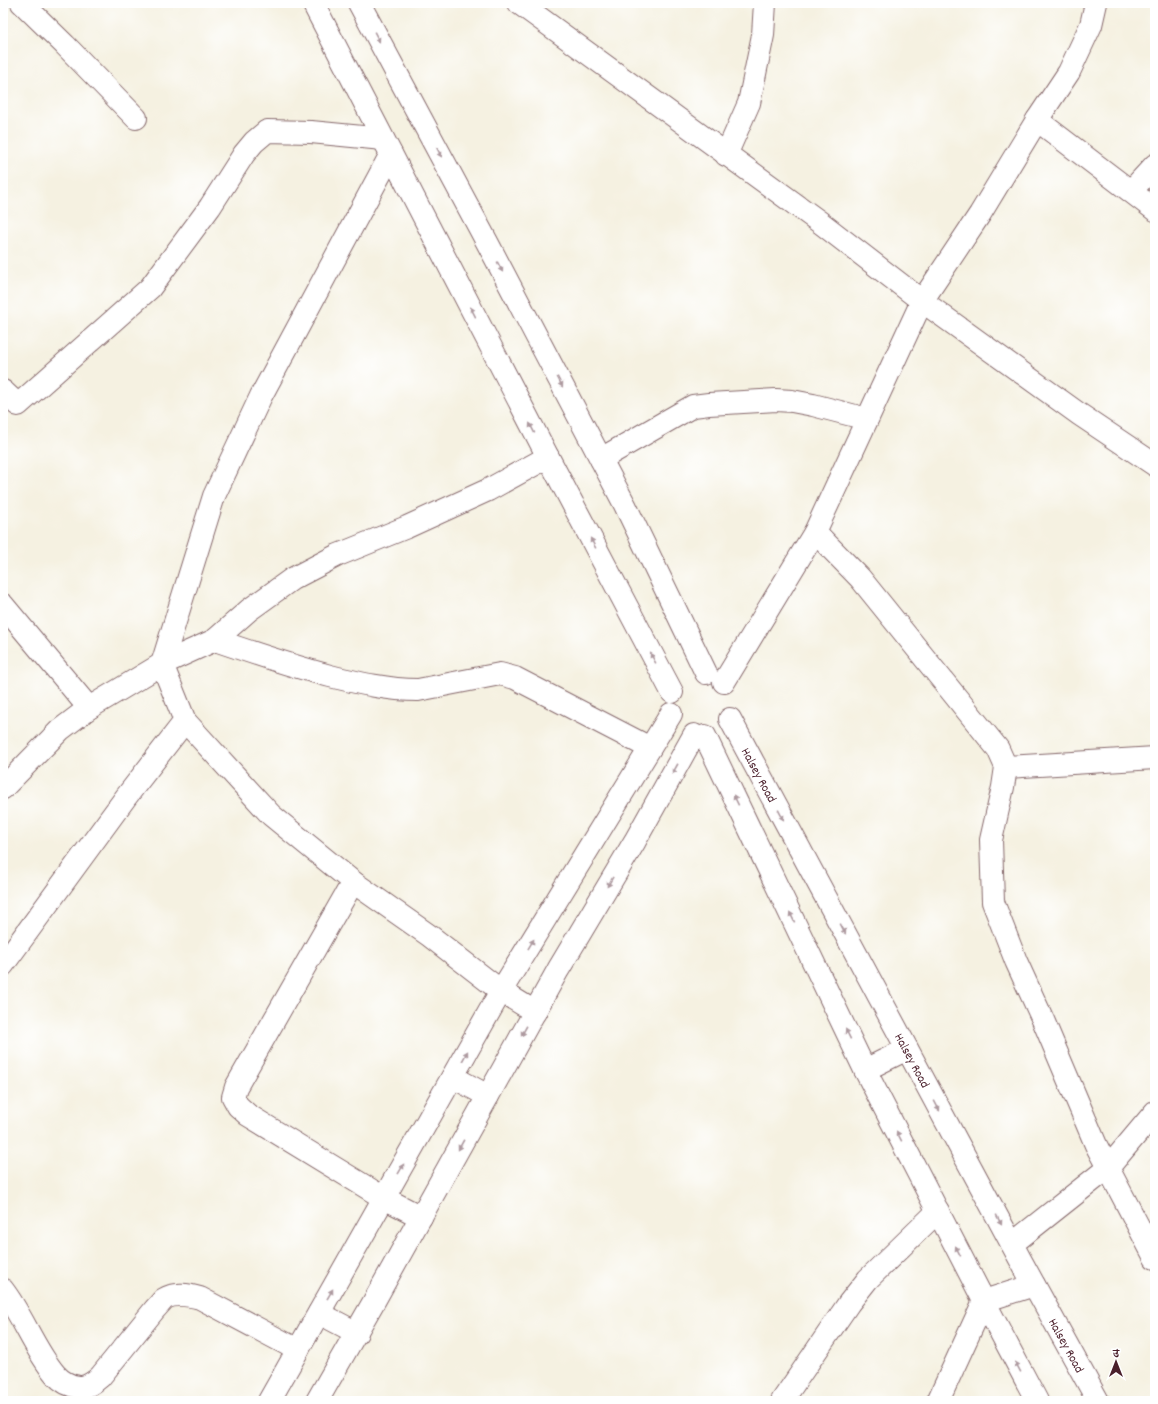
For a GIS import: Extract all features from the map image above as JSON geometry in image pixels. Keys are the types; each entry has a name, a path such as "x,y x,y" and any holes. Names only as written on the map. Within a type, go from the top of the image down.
{"street":[{"path":"22,3 136,118"},
{"path":"313,3 548,457 672,692"},
{"path":"359,3 487,242 715,677 730,690 733,699 733,709 730,719 724,727 716,733 700,736 684,731 676,724 671,714 670,703 672,692 678,683 686,677 696,673 715,677"},
{"path":"521,3 726,155 821,223 922,301 1079,414 1155,465"},
{"path":"726,155 749,103 763,35 765,3"},
{"path":"715,677 815,532 922,301 980,214 1069,72 1091,25 1096,3"},
{"path":"1038,120 1155,210"},
{"path":"3,392 18,405 150,288 210,207 244,154 254,142 267,131 311,132 387,147"},
{"path":"387,147 261,396 214,496 162,664 185,721 271,815 353,882 430,936 502,991 535,1012"},
{"path":"1131,191 1155,165"},
{"path":"601,459 693,406 776,400 792,401 867,419"},
{"path":"3,788 60,730 89,708 162,664 215,640 249,610 292,579 338,555 407,527 488,490 548,457"},
{"path":"815,532 860,578 998,749 1006,767 991,840 993,902 1016,961 1043,1020 1096,1145 1155,1258"},
{"path":"3,605 89,708"},
{"path":"215,640 289,665 382,688 418,690 500,674 515,678 650,748"},
{"path":"269,1401 502,991 671,714"},
{"name":"Halsey Road","path":"730,719 906,1049 1098,1401"},
{"path":"3,965 126,797 185,721"},
{"path":"317,1401 357,1333 558,970 700,736"},
{"path":"700,736 865,1070 1036,1401"},
{"path":"1006,767 1155,758"},
{"path":"353,882 236,1087 233,1097 238,1106 248,1115 384,1198 421,1217"},
{"path":"865,1070 906,1049"},
{"path":"453,1077 488,1096"},
{"path":"1012,1244 1108,1168 1155,1112"},
{"path":"782,1401 849,1303 868,1279 938,1211"},
{"path":"938,1401 984,1301 1034,1285"},
{"path":"3,1290 39,1351 56,1375 68,1385 80,1388 90,1385 100,1377 164,1299 173,1296 187,1294 200,1298 298,1350"},
{"path":"319,1313 357,1333"}]}
